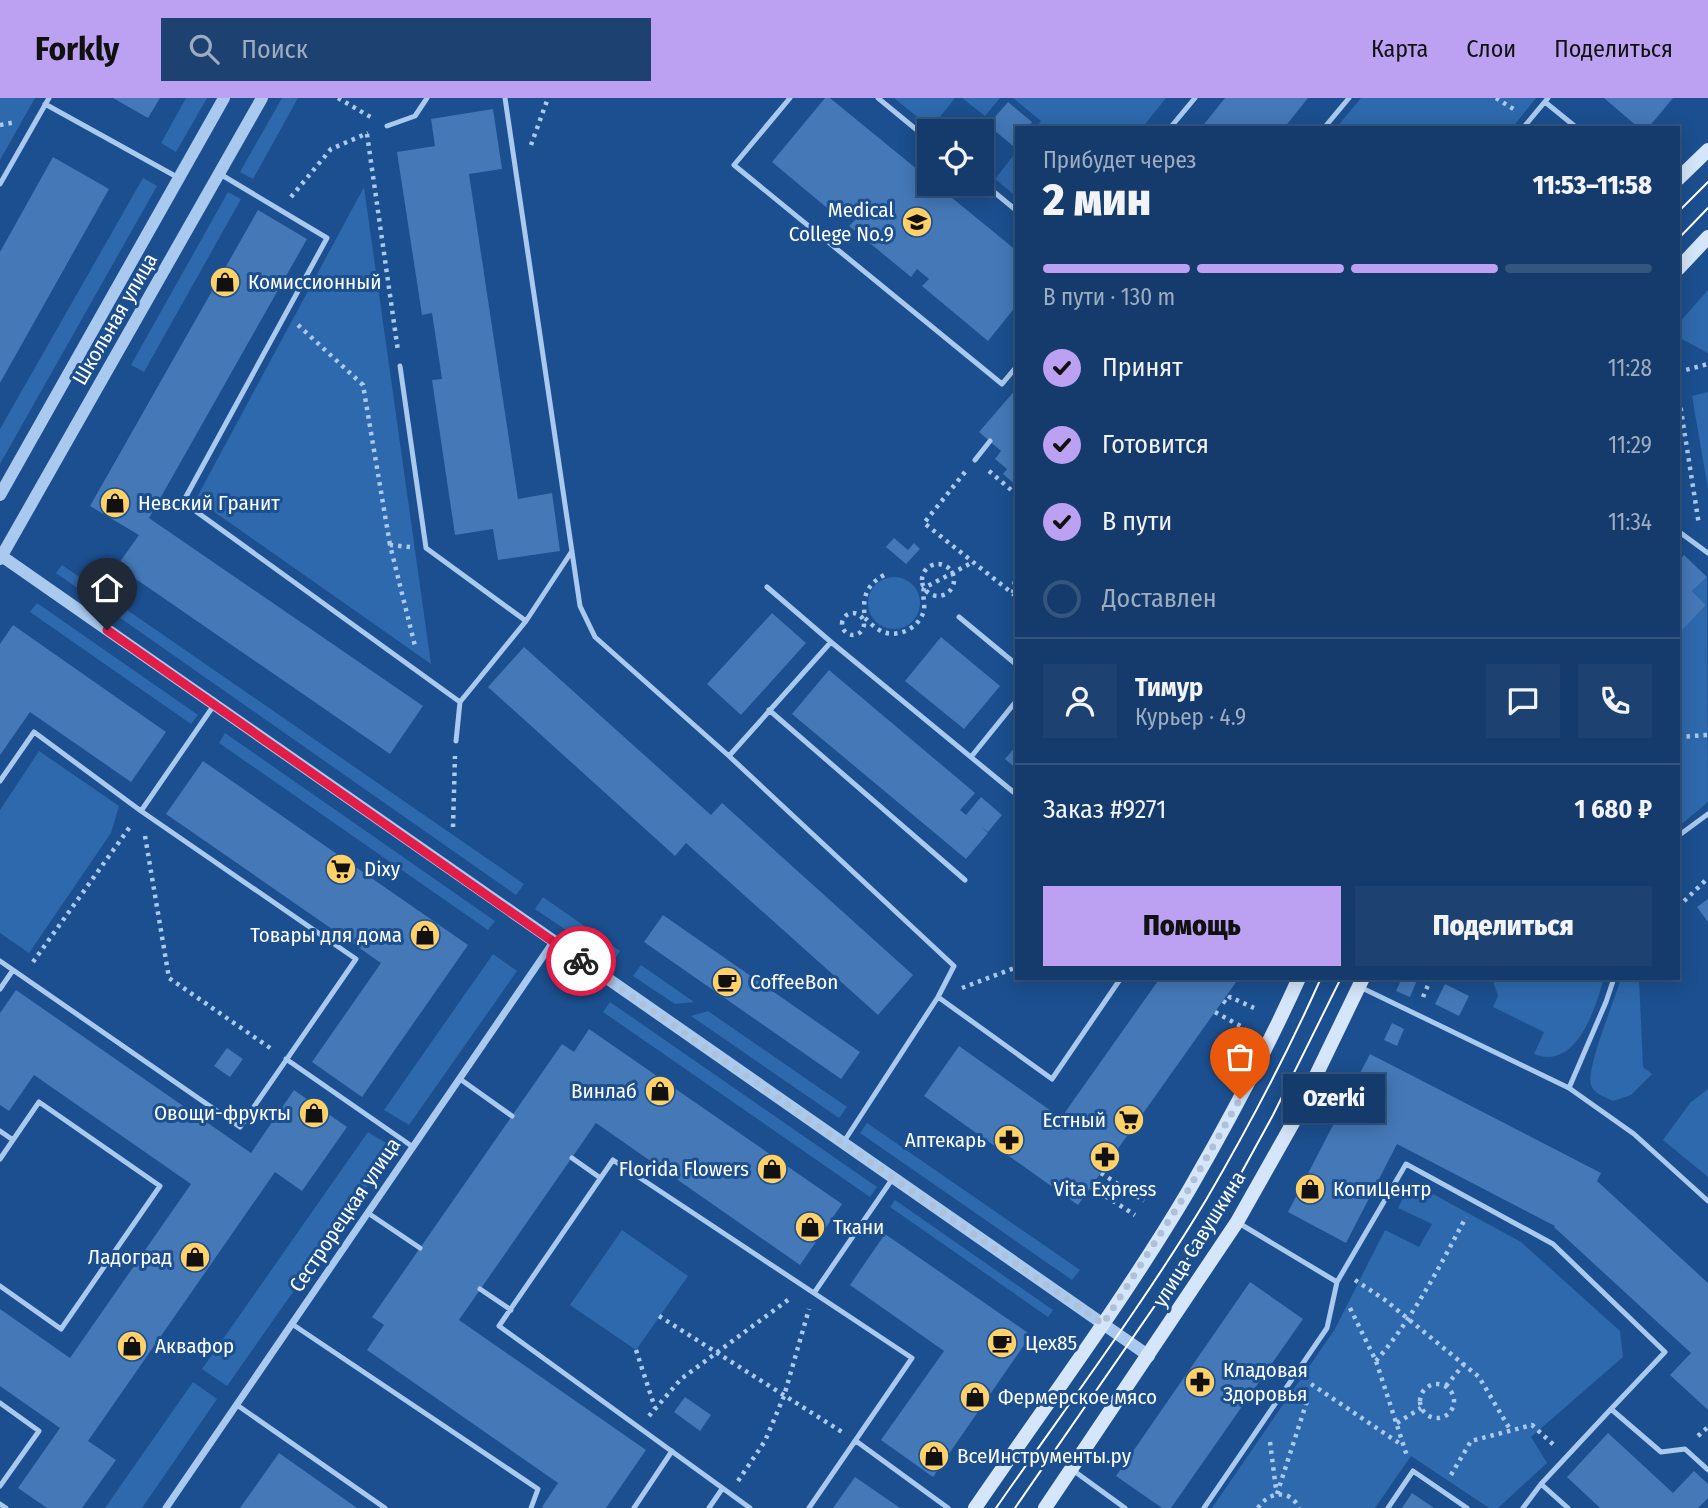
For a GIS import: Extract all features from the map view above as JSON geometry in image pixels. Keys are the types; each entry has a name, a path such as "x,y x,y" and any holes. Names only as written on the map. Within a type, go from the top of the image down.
{"main road":[{"path":"1680,177 1708,149"},
{"path":"1680,267 1708,237"},
{"name":"улица Савушкина","path":"975,1508 1103,1324 1187,1192 1240,1099 1298,980"},
{"name":"улица Савушкина","path":"1045,1508 1237,1222 1294,1121 1362,983"}],"street":[{"name":"Школьная улица","path":"0,495 224,98"},
{"name":"Школьная улица","path":"1,557 262,98"},
{"path":"1,557 1149,1356"},
{"name":"Сестрорецкая улица","path":"166,1508 553,942"}],"lane":[{"path":"387,126 415,116 427,98"},
{"path":"505,98 580,606 595,637 729,756 954,966 938,997 843,1143"},
{"path":"790,98 734,164 1002,384 1015,368"},
{"path":"878,98 917,130"},
{"path":"1172,126 1195,98"},
{"path":"1327,126 1349,98"},
{"path":"1525,126 1546,100 1575,126"},
{"path":"0,184 47,101 179,178"},
{"path":"220,174 327,237 183,502 460,702"},
{"path":"994,192 1015,209"},
{"path":"400,366 426,548 526,621"},
{"path":"975,460 990,441"},
{"path":"1680,532 1705,551"},
{"path":"456,741 460,702 526,621 572,551"},
{"path":"767,587 1015,793"},
{"path":"959,617 1015,662"},
{"path":"729,756 831,642"},
{"path":"971,757 1015,702"},
{"path":"141,811 214,705"},
{"path":"769,710 965,880"},
{"path":"0,781 34,732 141,811 356,959 240,1127 0,961"},
{"path":"1680,835 1708,814"},
{"path":"0,989 13,970"},
{"path":"938,997 1052,1079 1120,980"},
{"path":"1569,1088 1613,980"},
{"path":"1362,983 1569,1088 1634,1134 1708,1200"},
{"path":"286,1059 413,1147"},
{"path":"460,1079 512,1116"},
{"path":"0,1159 39,1102 160,1186 61,1329 0,1286"},
{"path":"0,1131 13,1140"},
{"path":"572,1158 599,1177"},
{"path":"750,1508 499,1326 613,1160 912,1358 809,1508"},
{"path":"1204,1508 1327,1328 1337,1282 1406,1164 1553,1244 1665,1352 1541,1484 1523,1508"},
{"path":"814,1293 893,1178"},
{"path":"368,1213 420,1248"},
{"path":"1237,1222 1337,1282"},
{"path":"481,1289 511,1310"},
{"path":"292,1324 538,1489 531,1508"},
{"path":"0,1404 39,1431 0,1486"},
{"path":"237,1405 385,1508"},
{"path":"1611,1409 1661,1452 1685,1449 1708,1470"},
{"path":"856,1441 948,1508"},
{"path":"634,1508 671,1451"},
{"path":"1072,1470 1125,1508"},
{"path":"1388,1508 1413,1471 1467,1508"},
{"path":"1541,1484 1568,1508"},
{"path":"709,1508 722,1489"},
{"path":"0,1504 6,1508"}],"path":[{"path":"338,98 387,126"},
{"path":"530,146 548,98"},
{"path":"281,208 331,149 387,126"},
{"path":"367,134 400,366"},
{"path":"286,315 363,385 390,545 422,674"},
{"path":"1680,371 1708,364"},
{"path":"1680,403 1705,551"},
{"path":"1015,493 975,460 924,523 1015,596"},
{"path":"390,545 426,548"},
{"path":"884,575 873,581 866,591 863,605 865,618 864,628 855,635 844,631 842,626 846,615 851,612 857,613 865,618 884,632 896,634 908,631 918,623 924,612 924,588 973,562"},
{"path":"930,566 947,566 953,573 952,589 946,594 929,594 924,588 924,571 930,566"},
{"path":"1680,737 1708,736"},
{"path":"453,827 456,741"},
{"path":"22,976 141,811"},
{"path":"141,811 169,978 286,1059"},
{"path":"1680,905 1708,878"},
{"path":"938,997 1015,968"},
{"path":"1223,1001 1226,1003 1230,997 1254,1008"},
{"path":"1215,1012 1244,1028"},
{"path":"1101,1173 1144,1200"},
{"path":"1091,1187 1135,1215"},
{"path":"1376,1361 1399,1335 1475,1201"},
{"path":"1342,1273 1368,1287 1479,1377 1511,1431"},
{"path":"1337,1282 1376,1361 1413,1471"},
{"path":"639,1427 681,1379 806,1287"},
{"path":"722,1489 738,1481 765,1441 784,1396 814,1293"},
{"path":"659,1316 856,1441"},
{"path":"636,1350 655,1408"},
{"path":"1446,1386 1464,1364"},
{"path":"1296,1374 1403,1446"},
{"path":"1277,1494 1307,1401 1296,1374"},
{"path":"1435,1384 1446,1386 1453,1394 1454,1405 1449,1415 1439,1419 1428,1417 1420,1408 1420,1397 1425,1388 1435,1384"},
{"path":"1397,1423 1420,1408"},
{"path":"1442,1491 1471,1441 1532,1425 1567,1457"},
{"path":"1260,1426 1270,1443 1277,1494"},
{"path":"1258,1508 1266,1498 1277,1494 1288,1496 1299,1508"}],"shaded area":[{"path":"0,98 35,98 0,160"},
{"path":"186,98 207,98 176,152 161,143"},
{"path":"282,98 298,98 253,179 240,172"},
{"path":"894,98 955,98 938,119 920,119"},
{"path":"962,98 1000,98 985,116"},
{"path":"1013,98 1166,98 1144,126 1037,126 1041,121"},
{"path":"1361,98 1536,98 1514,126 1338,126"},
{"path":"1015,154 1015,195 995,179"},
{"path":"143,178 157,186 0,464 0,429"},
{"path":"364,187 431,664 196,499"},
{"path":"228,192 241,199 144,372 131,365"},
{"path":"1708,290 1708,353 1680,338 1680,322"},
{"path":"1708,392 1708,489 1692,396"},
{"path":"62,565 524,884 516,895 56,573"},
{"path":"894,577 913,584 920,603 913,622 894,629 875,622 868,603 875,584"},
{"path":"1707,577 1708,802 1680,825 1680,628 1682,629 1706,605 1692,591"},
{"path":"37,603 198,715 191,724 30,612"},
{"path":"225,733 495,921 488,930 219,743"},
{"path":"39,751 119,806 111,833 29,953 0,933 0,810"},
{"path":"543,897 620,951 613,962 535,909"},
{"path":"493,954 517,971 409,1125 384,1110"},
{"path":"641,965 694,1002 675,1004 633,976"},
{"path":"1493,980 1603,980 1589,1021 1581,1034 1572,1046 1561,1054 1549,1057 1534,1054 1544,1032 1493,1007 1498,996"},
{"path":"1620,980 1639,980 1643,1067 1652,1074 1631,1095 1613,1101 1600,1095 1591,1085 1597,1049"},
{"path":"610,1002 877,1187 870,1197 603,1012"},
{"path":"708,1011 847,1107 839,1118 691,1016"},
{"path":"1708,1089 1708,1177 1663,1140 1690,1103"},
{"path":"867,1123 1080,1270 1072,1280 860,1133"},
{"path":"368,1132 394,1148 227,1386 202,1369"},
{"path":"1411,1182 1521,1242 1620,1331 1623,1357 1531,1437 1547,1463 1498,1508 1489,1508 1411,1456 1375,1508 1212,1508 1335,1329 1385,1230 1419,1247 1432,1224 1398,1208"},
{"path":"895,1200 1053,1310 1048,1317 890,1207"},
{"path":"622,1230 688,1276 636,1350 570,1305"},
{"path":"193,1382 217,1399 142,1508 105,1508"}],"building":[{"path":"113,98 160,98 148,118"},
{"name":"Medical College No.9","path":"825,98 830,98 917,169 917,196 950,196 1015,249 1015,307 988,341 922,286 929,279 917,269 911,277 849,226 856,219 844,209 838,217 772,162"},
{"path":"1225,98 1308,98 1286,126 1203,126"},
{"path":"1604,98 1673,98 1650,126 1637,126"},
{"path":"1008,102 1032,122 1029,126 1015,126 1013,146 994,130 993,119"},
{"path":"493,109 502,169 469,174 518,499 552,493 560,551 498,560 493,529 455,535 432,380 442,379 432,313 422,315 397,152 435,146 431,119"},
{"path":"53,157 109,189 0,383 0,252"},
{"path":"258,210 307,239 149,518 423,706 390,754 117,566 139,535 90,506"},
{"path":"1015,390 1015,484 1003,474 1007,469 995,459 1001,451 979,432"},
{"path":"894,538 908,550 914,543 920,549 906,564 886,547"},
{"path":"1684,555 1707,577 1692,591 1706,605 1682,630 1680,628 1680,559"},
{"path":"772,613 806,643 741,715 707,684"},
{"path":"13,625 166,732 131,782 30,712 0,755 0,644"},
{"path":"941,637 1000,686 964,729 905,681"},
{"path":"524,647 711,815 722,803 913,975 878,1015 686,843 675,856 488,687"},
{"path":"829,670 975,793 960,810 966,815 981,797 1002,815 988,832 981,827 988,833 966,859 792,714"},
{"path":"1015,747 1015,767 1005,759"},
{"path":"203,761 468,945 362,1097 312,1062 381,963 166,814"},
{"path":"1708,899 1708,922 1697,907"},
{"path":"663,915 860,1052 841,1079 644,942"},
{"path":"1159,980 1238,980 1078,1205 924,1096 959,1046 1061,1118"},
{"path":"1401,980 1417,980 1410,997 1396,991"},
{"path":"1445,984 1469,996 1459,1016 1435,1004"},
{"path":"16,990 251,1153 294,1090 347,1127 302,1191 275,1172 88,1441 116,1460 82,1508 47,1508 18,1488 60,1428 0,1386 0,1309 70,1358 191,1184 34,1075 9,1111 0,1105 0,1013"},
{"path":"1392,1023 1404,1029 1397,1046 1384,1040"},
{"path":"589,1029 842,1204 800,1265 596,1123 459,1320 646,1450 606,1508 544,1508 542,1507 558,1483 367,1350 384,1325 372,1317 562,1044 574,1052"},
{"path":"227,1048 243,1059 230,1077 214,1066"},
{"path":"1370,1054 1601,1173 1597,1181 1708,1283 1708,1410 1670,1375 1691,1353 1555,1226 1397,1144 1346,1243 1288,1212"},
{"path":"885,1234 1031,1335 933,1477 881,1440 944,1351 850,1285"},
{"path":"1250,1282 1303,1319 1171,1508 1162,1508 1116,1476"},
{"path":"685,1397 711,1415 700,1431 674,1412"},
{"path":"1608,1433 1673,1493 1694,1471 1708,1484 1708,1498 1698,1508 1600,1508 1567,1477"},
{"path":"279,1453 357,1508 240,1508"},
{"path":"855,1477 900,1508 833,1508"},
{"path":"1412,1493 1434,1508 1402,1508"}],"tram line":[{"path":"1680,210 1708,182"},
{"path":"1680,237 1708,208"},
{"path":"996,1508 1130,1317 1206,1200 1266,1091 1320,980"},
{"path":"1015,1508 1221,1210 1273,1115 1340,980"}],"way so far":[{"path":"581,961 1103,1324 1187,1192 1240,1099"}],"place":[{"name":"Medical College No.9","path":"917,222"},
{"name":"Комиссионный","path":"225,282"},
{"name":"Невский Гранит","path":"115,503"},
{"name":"Dixy","path":"341,869"},
{"name":"Товары для дома","path":"425,935"},
{"name":"CoffeeBon","path":"727,982"},
{"name":"Винлаб","path":"660,1091"},
{"name":"Ozerki","path":"1240,1099"},
{"name":"Овощи-фрукты","path":"314,1113"},
{"name":"Естный","path":"1129,1120"},
{"name":"Аптекарь","path":"1009,1140"},
{"name":"Vita Express","path":"1105,1157"},
{"name":"Florida Flowers","path":"772,1169"},
{"name":"КопиЦентр","path":"1310,1189"},
{"name":"Ткани","path":"810,1227"},
{"name":"Ладоград","path":"195,1257"},
{"name":"Цех85","path":"1002,1343"},
{"name":"Аквафор","path":"132,1346"},
{"name":"Кладовая Здоровья","path":"1200,1382"},
{"name":"Фермерское мясо","path":"975,1397"},
{"name":"ВсеИнструменты.ру","path":"934,1456"}],"route":[{"path":"107,630 581,961"}]}
